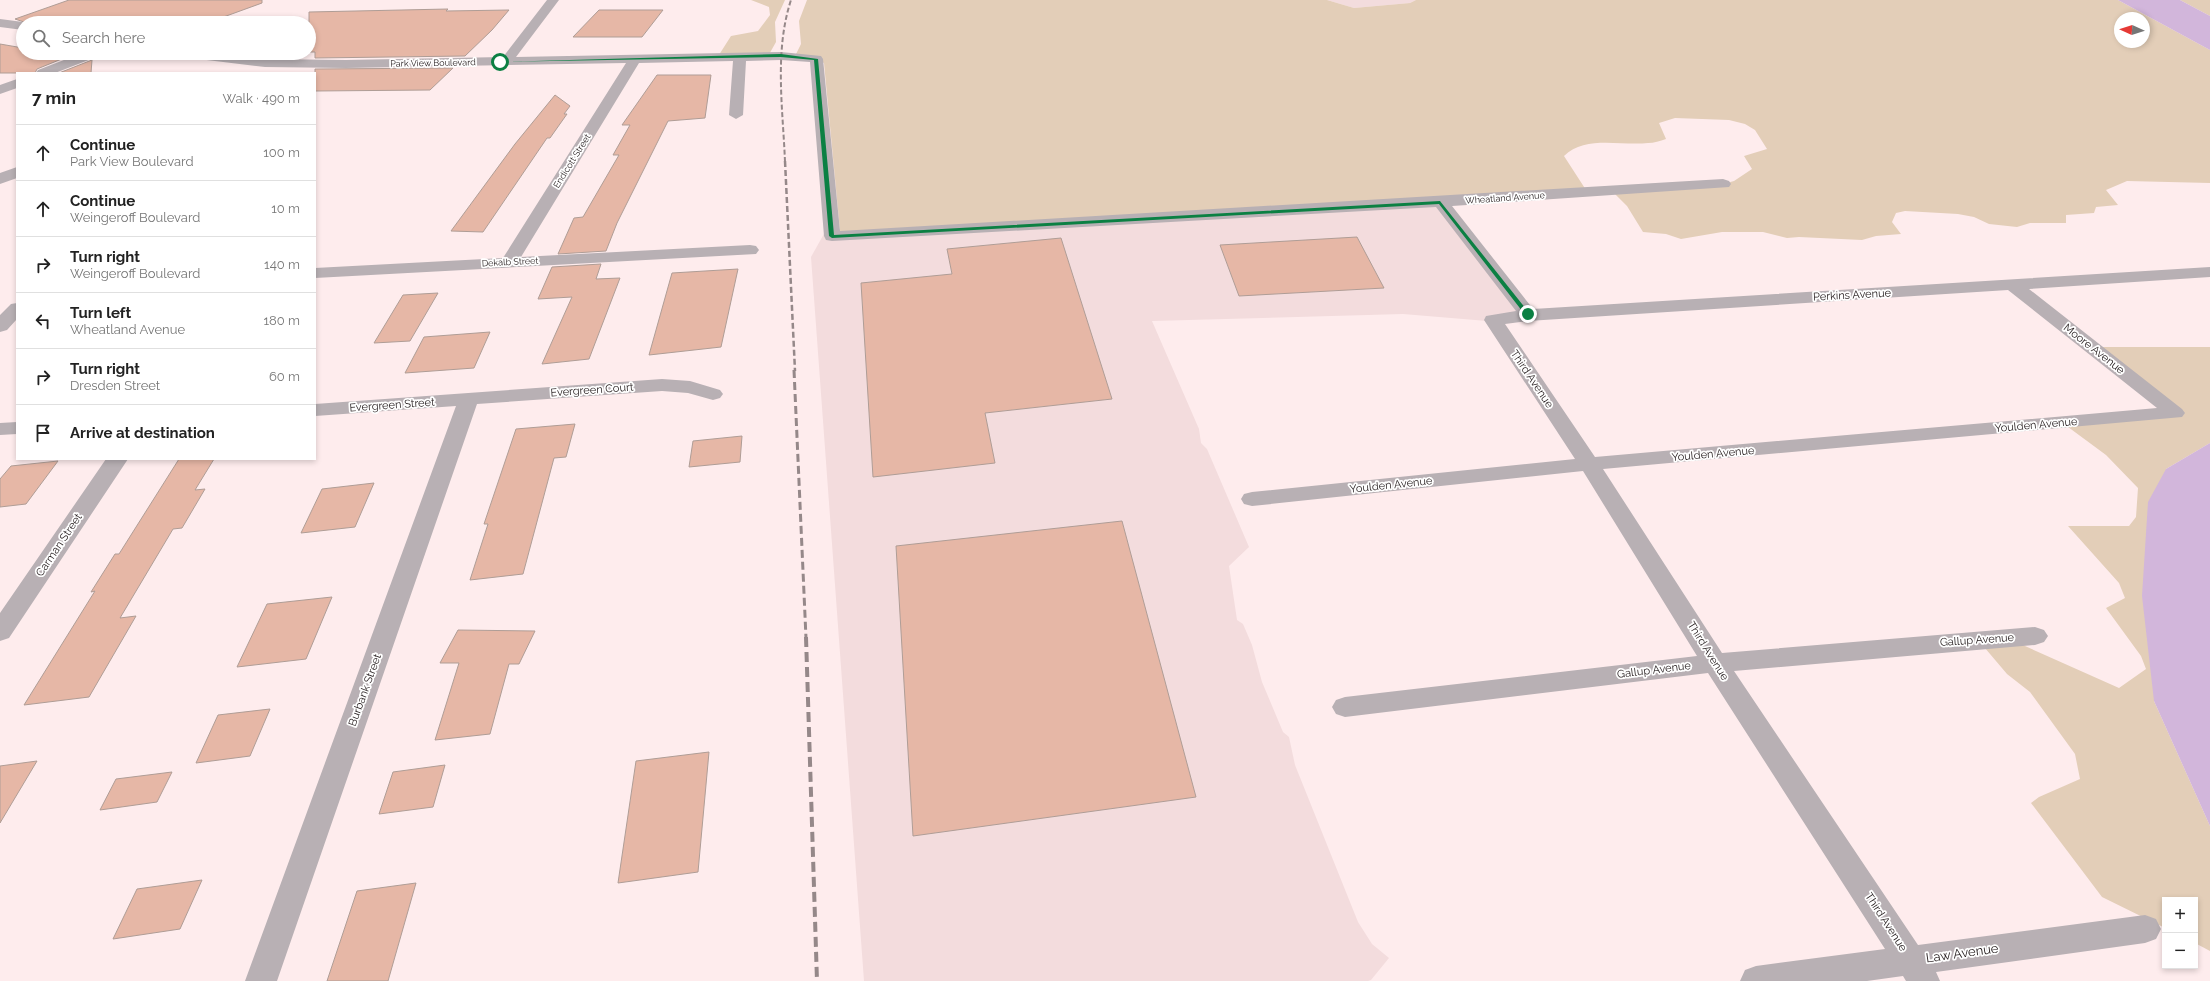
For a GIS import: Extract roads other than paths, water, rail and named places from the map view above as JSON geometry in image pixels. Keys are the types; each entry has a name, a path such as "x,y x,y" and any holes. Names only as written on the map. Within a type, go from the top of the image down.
{"street":[{"path":"506,62 553,0"},
{"path":"0,22 16,25"},
{"name":"Park View Boulevard","path":"240,60 265,63 296,64 506,62 781,56 816,59 832,236"},
{"path":"736,115 740,58"},
{"name":"Endicott Street","path":"509,262 635,59"},
{"path":"46,72 76,60"},
{"path":"244,72 265,63"},
{"path":"287,72 296,64"},
{"path":"0,90 16,83"},
{"path":"0,179 16,172"},
{"name":"Wheatland Avenue","path":"832,236 1440,202 1723,184"},
{"path":"1440,202 1528,314"},
{"name":"Dekalb Street","path":"316,273 750,250"},
{"name":"Perkins Avenue","path":"1493,320 1528,314 2210,272"},
{"name":"Moore Avenue","path":"2013,284 2175,413"},
{"path":"0,303 16,305"},
{"path":"0,326 16,309"},
{"name":"Third Avenue","path":"1493,320 1589,464 1715,663 1917,971"},
{"name":"Evergreen Court","path":"469,400 662,385 690,387 713,394"},
{"name":"Evergreen Street","path":"316,410 469,400"},
{"name":"Burbank Street","path":"261,981 469,400"},
{"name":"Youlden Avenue","path":"1252,499 1589,464 2175,413"},
{"path":"0,429 16,428"},
{"name":"Carman Street","path":"0,632 117,460"},
{"name":"Gallup Avenue","path":"1345,707 1715,663 2035,636"},
{"name":"Law Avenue","path":"1756,981 1917,971 2145,929"}],"railway":[{"path":"785,162 781,60 786,20 791,0"},
{"path":"785,161 795,371"},
{"path":"794,370 806,638"},
{"path":"806,637 817,981"}]}
